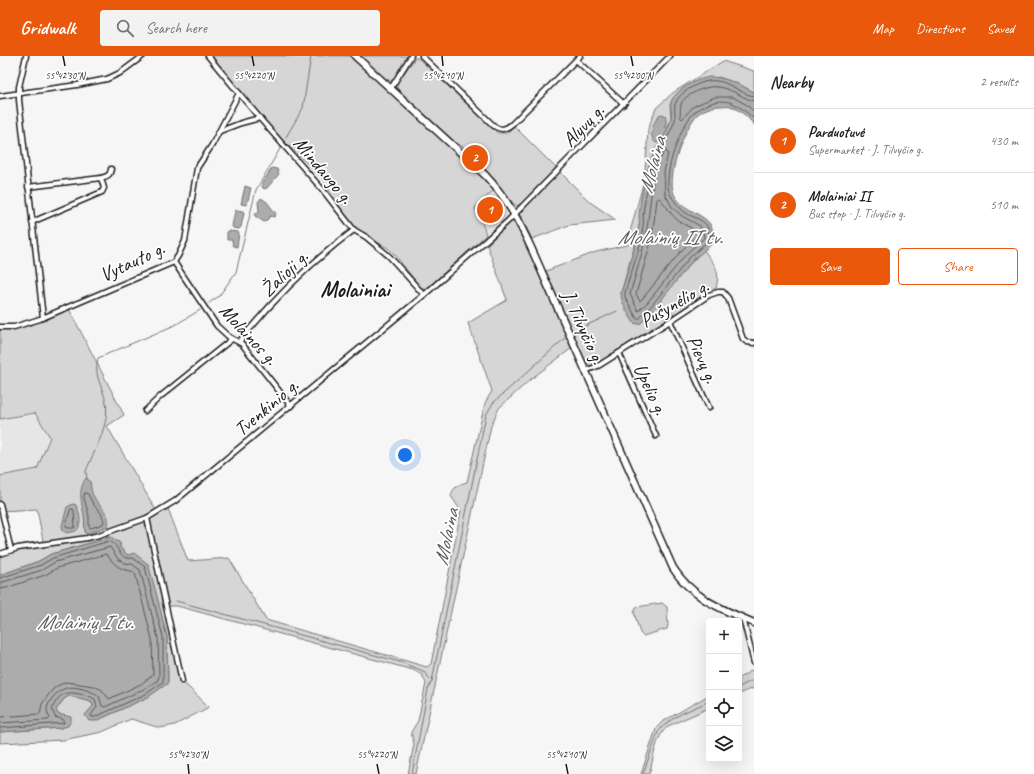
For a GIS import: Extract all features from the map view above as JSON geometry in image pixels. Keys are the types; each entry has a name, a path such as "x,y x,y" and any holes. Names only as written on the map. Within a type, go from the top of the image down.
{"main road":[{"name":"J. Tilvyčio g.","path":"355,56 485,175 515,213 673,568 682,581 699,597 754,623"}],"street":[{"path":"26,56 18,94 43,318"},
{"path":"0,96 108,79 120,73 143,56"},
{"name":"Mindaugo g.","path":"208,56 322,189 354,230 366,237 389,256 424,295"},
{"path":"391,88 411,56"},
{"path":"422,56 494,126 499,129 507,128 512,124 578,58 624,104"},
{"name":"Alyvų g.","path":"515,213 670,56"},
{"name":"Vytauto g.","path":"0,327 14,327 43,318 174,262 185,241 197,168 212,145 239,92"},
{"path":"219,131 260,118"},
{"path":"28,187 101,178 111,174 111,169"},
{"path":"32,222 102,192 104,188 101,178"},
{"name":"Tvenkinio g.","path":"0,554 11,550 87,538 147,518 175,501 424,295 504,225 515,213"},
{"name":"Žalioji g.","path":"239,342 273,302 338,242 354,230"},
{"name":"Molainos g.","path":"174,262 217,326 232,339 242,344 291,406"},
{"name":"Pušynėlio g.","path":"585,370 598,366 619,354 715,292 725,294 728,298 743,339 747,342 754,343"},
{"name":"Pievų g.","path":"670,321 709,408"},
{"path":"145,411 161,396 232,339"},
{"name":"Upelio g.","path":"619,354 656,436"},
{"path":"0,504 11,550"},
{"path":"147,518 182,681"},
{"path":"743,618 754,663"}],"shaded area":[{"path":"211,56 351,56 495,189 475,208 486,235 426,289 420,287 388,248 354,230 322,179 278,135"},
{"path":"360,56 407,56 393,81 381,75"},
{"path":"415,58 418,58 498,133 507,133 514,126 590,202 616,220 569,225 532,239 519,213 522,209 523,203 516,206 473,153 455,142 397,88 397,83"},
{"path":"723,61 754,71 754,92 719,77 683,88 672,100 670,105 671,118 661,142 656,148 636,239 621,293 641,323 687,267 704,250 716,268 718,276 716,288 596,364 592,366 588,365 581,354 546,271 596,252 631,244 630,232 643,184 648,129 656,108 674,92"},
{"path":"495,189 509,211 509,216 486,235 484,224 479,218 475,208"},
{"path":"513,222 523,235 542,282 572,348 531,379 499,408 491,426 416,774 408,774 414,744 411,732 418,721 426,683 422,675 413,670 177,606 166,606 182,681 209,707 175,725 160,728 131,719 102,732 63,740 0,743 0,732 61,728 56,710 64,699 69,696 92,702 96,721 148,697 168,683 167,637 148,564 124,552 120,547 120,543 110,537 51,554 39,561 0,575 0,552 13,546 43,541 37,509 0,511 0,476 37,469 50,437 35,413 0,419 0,329 69,309 124,415 107,426 157,512 167,506 188,561 229,558 266,620 427,667 431,664 461,511 451,496 453,490 457,486 467,482 485,403 492,391 468,323 507,300 487,245 508,223"},
{"path":"35,413 50,437 37,469 0,476 0,419"},
{"path":"662,603 667,607 667,629 643,636 640,633 634,612 636,607"},
{"path":"754,669 754,688 742,693 742,676"},
{"path":"706,697 706,709 668,726 660,736 649,774 641,774 656,729 662,722"}],"water":[{"name":"Molainių II tv.","path":"709,77 727,80 754,92 754,125 740,111 729,106 718,106 706,109 700,112 693,120 683,139 675,162 672,183 673,191 676,198 681,203 709,223 712,228 713,243 693,260 655,308 641,323 637,324 634,323 625,308 621,293 636,242 641,197 647,171 651,159 671,119 671,103 673,98 690,84"},
{"path":"660,114 665,115 666,121 658,142 656,143 653,140 652,128"},
{"path":"272,168 277,169 279,174 267,188 264,189 262,187 262,183"},
{"path":"245,186 251,188 247,205 241,204"},
{"path":"261,198 267,202 276,214 274,217 269,217 264,222 255,216 255,214 259,211 258,202"},
{"path":"235,211 243,211 244,213 241,227 239,229 233,228 232,226"},
{"path":"227,232 238,232 239,234 237,247 233,246 232,240 227,240"},
{"path":"86,478 90,481 96,501 108,517 108,526 87,534 85,532 81,497 83,483"},
{"path":"73,504 76,505 79,512 80,525 76,531 69,533 63,531 62,526 67,507"},
{"name":"Molainių I tv.","path":"111,537 120,543 120,547 128,555 134,553 148,564 167,637 168,683 148,697 96,721 89,721 85,715 93,706 92,702 69,696 64,699 56,710 58,714 71,717 71,721 68,726 61,728 0,732 0,575 39,561 51,554"}],"waterway":[{"path":"286,137 303,108 311,56"},
{"path":"209,303 219,296 236,272 256,190 281,147"},
{"path":"87,479 86,471 104,428 107,411 105,397 97,371 98,358 175,325 200,310"},
{"name":"Molaina","path":"573,332 617,311"},
{"name":"Molaina","path":"412,774 428,689 432,681 486,415 493,403 565,338"},
{"path":"176,601 400,662 423,671 431,680"},
{"path":"742,686 751,681"},
{"path":"643,774 658,732 663,726 681,714 706,702"}],"place":[{"name":"Molainiai II","path":"475,158"},
{"name":"Parduotuvė","path":"490,210"}],"district":[{"name":"Molainiai","path":"355,289"}]}
